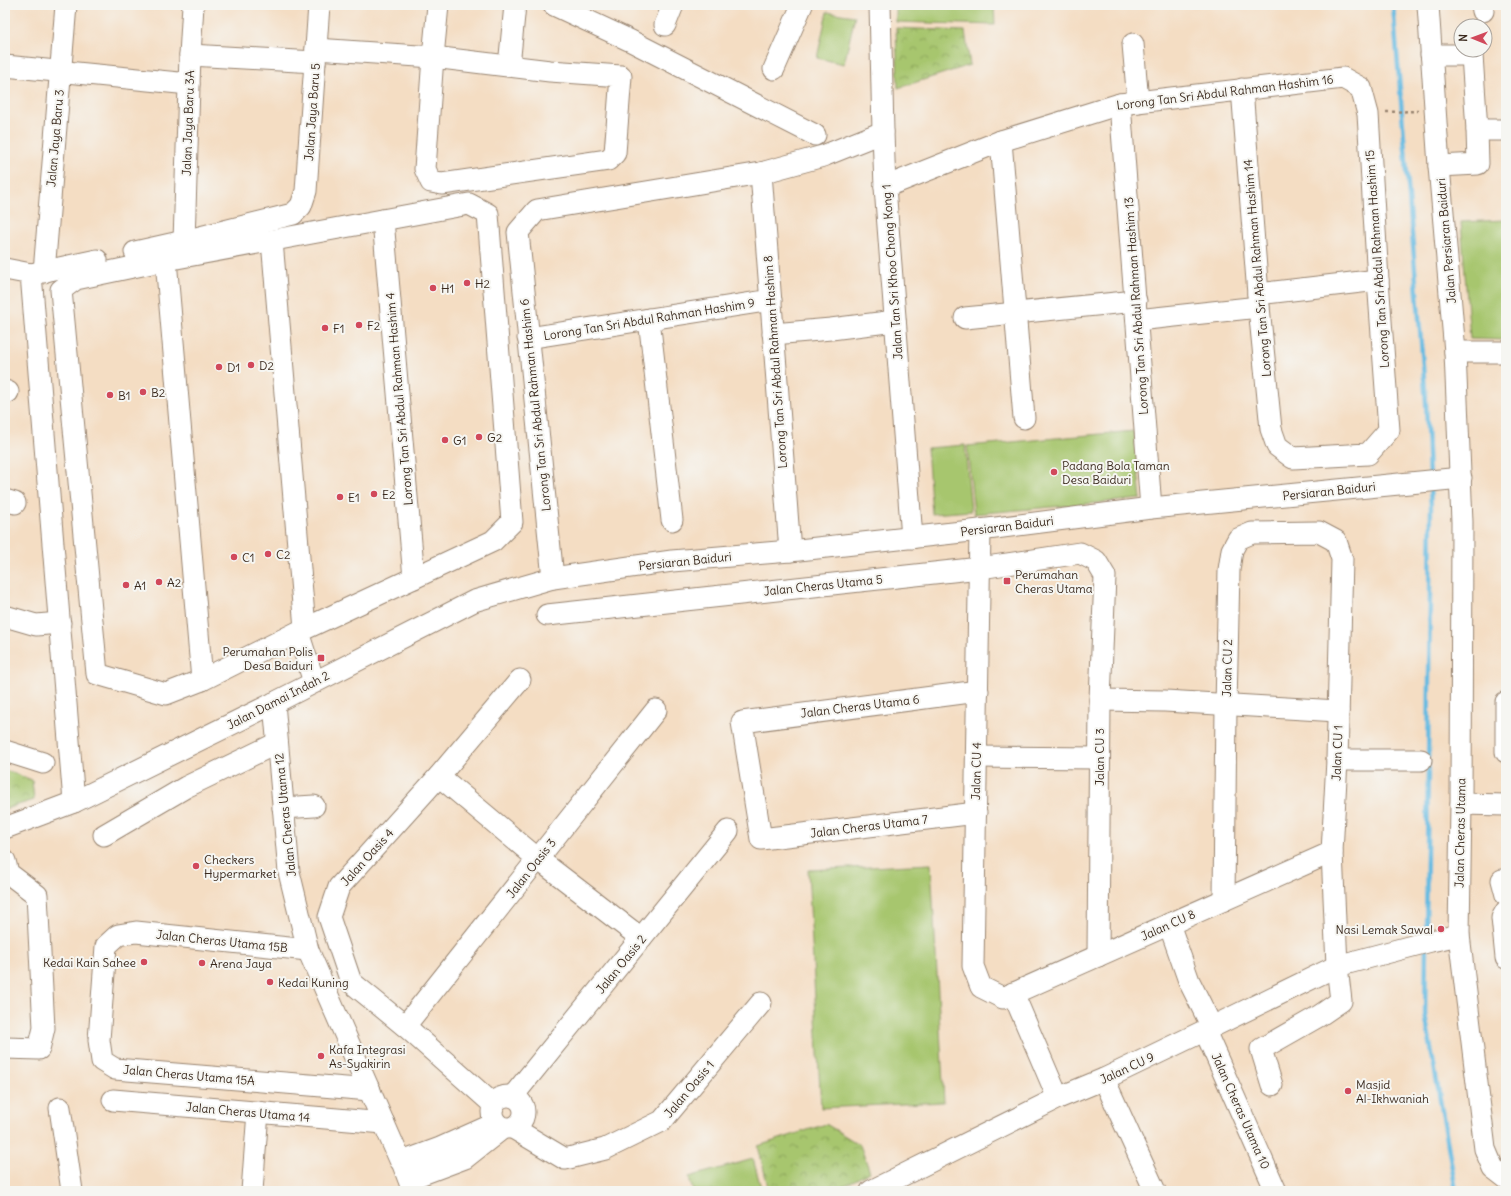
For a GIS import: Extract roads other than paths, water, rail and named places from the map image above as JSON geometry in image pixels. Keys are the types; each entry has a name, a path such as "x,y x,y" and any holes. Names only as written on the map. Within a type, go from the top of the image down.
{"street":[{"name":"Jalan Jaya Baru 3","path":"66,5 61,71 38,273 60,622 74,802"},
{"name":"Jalan Jaya Baru 3A","path":"184,241 193,5"},
{"name":"Jalan Jaya Baru 5","path":"184,241 293,214 301,206 306,191 319,5"},
{"path":"190,55 433,57 550,71 621,76 615,153 608,160 442,184 431,182 425,170 433,57 438,5"},
{"path":"509,66 515,5"},
{"path":"554,5 631,40 815,135"},
{"path":"665,25 673,5"},
{"path":"774,69 802,5"},
{"name":"Jalan Tan Sri Khoo Chong Kong 1","path":"880,5 886,187 912,538"},
{"name":"Jalan Persiaran Baiduri","path":"1428,5 1439,166 1455,352 1461,478"},
{"name":"Lorong Tan Sri Abdul Rahman Hashim 13","path":"1133,44 1129,103 1136,310 1151,508"},
{"path":"1431,56 1472,55 1478,164 1439,166"},
{"path":"5,66 189,84"},
{"name":"Lorong Tan Sri Abdul Rahman Hashim 16","path":"886,187 1001,141 1129,103 1343,78 1360,88"},
{"name":"Lorong Tan Sri Abdul Rahman Hashim 15","path":"1277,446 1293,458 1368,454 1389,430 1368,114 1360,88"},
{"name":"Lorong Tan Sri Abdul Rahman Hashim 14","path":"1242,90 1271,429 1277,446"},
{"path":"1477,130 1506,130"},
{"path":"761,173 824,156 883,132"},
{"path":"1001,141 1024,418"},
{"name":"Lorong Tan Sri Abdul Rahman Hashim 6","path":"553,578 518,232 537,210 761,173"},
{"name":"Lorong Tan Sri Abdul Rahman Hashim 8","path":"761,173 790,551"},
{"path":"469,204 488,214 512,522 493,541 302,630 202,680 166,694 97,674 61,290 76,279 166,260 272,241 469,204"},
{"name":"Lorong Tan Sri Abdul Rahman Hashim 4","path":"383,220 414,578"},
{"path":"5,269 38,273 184,241"},
{"path":"272,241 302,630 314,682"},
{"path":"166,260 202,680"},
{"path":"966,318 1015,313 1136,310 1259,300 1378,280"},
{"name":"Lorong Tan Sri Abdul Rahman Hashim 9","path":"528,338 771,300"},
{"path":"649,319 672,520"},
{"path":"774,334 895,321"},
{"path":"1455,352 1506,352"},
{"name":"Persiaran Baiduri","path":"553,578 672,561 790,551 912,538 1151,508 1461,478"},
{"name":"Jalan Cheras Utama","path":"1461,478 1461,804 1459,935 1485,1149 1493,1168 1506,1178"},
{"name":"Jalan CU 4","path":"980,530 973,966 981,986 1008,995"},
{"name":"Jalan CU 2","path":"1224,900 1229,570 1232,550 1238,540 1252,533 1319,532 1336,541"},
{"name":"Jalan CU 1","path":"1272,1085 1261,1049 1319,1016 1341,1001 1337,966 1332,852 1337,760 1342,559 1336,541"},
{"name":"Jalan Cheras Utama 5","path":"547,615 980,568 1080,553 1096,561"},
{"name":"Jalan CU 3","path":"1096,561 1105,576 1100,700 1098,956"},
{"name":"Jalan Damai Indah 2","path":"5,828 74,802 274,703 474,600 553,578"},
{"path":"5,616 36,625 60,622"},
{"name":"Jalan Oasis 4","path":"501,1121 405,1026 351,982 328,917 339,887 439,776 520,680"},
{"name":"Jalan Cheras Utama 6","path":"762,839 742,722 978,691"},
{"path":"1100,700 1338,711"},
{"path":"1506,702 1506,752"},
{"name":"Jalan Cheras Utama 12","path":"274,703 289,872 308,950 408,1177"},
{"name":"Jalan Oasis 3","path":"405,1026 656,710"},
{"path":"104,835 186,787 277,743"},
{"path":"5,751 43,763"},
{"path":"977,757 1100,758"},
{"path":"1337,760 1421,760"},
{"path":"439,776 538,859 641,938"},
{"path":"1461,804 1506,805"},
{"path":"283,808 314,806"},
{"name":"Jalan Cheras Utama 7","path":"762,839 976,813"},
{"name":"Jalan Oasis 2","path":"513,1096 728,831"},
{"name":"Jalan CU 8","path":"1008,995 1332,852"},
{"path":"5,1048 38,1049 44,1028 37,895 6,869"},
{"path":"1506,911 1502,918 1506,958"},
{"name":"Jalan Cheras Utama 10","path":"1169,924 1189,981 1276,1191"},
{"name":"Jalan Cheras Utama 15B","path":"106,946 118,935 136,932 308,950"},
{"name":"Jalan CU 9","path":"871,1191 1058,1098 1104,1079 1337,966 1459,935"},
{"name":"Jalan Cheras Utama 15A","path":"106,946 100,1040 102,1061 115,1069 370,1090"},
{"path":"1008,995 1058,1098"},
{"name":"Jalan Oasis 1","path":"501,1121 565,1159 605,1149 662,1121 761,1003"},
{"path":"1104,1079 1155,1191"},
{"path":"505,1096 513,1096 520,1100 524,1108 524,1117 520,1124 501,1121 498,1099 505,1096"},
{"name":"Jalan Cheras Utama 14","path":"113,1100 384,1123"},
{"path":"60,1108 72,1191"},
{"path":"252,1191 258,1112"},
{"path":"408,1177 465,1158 501,1121"}],"waterway":[{"path":"1393,5 1426,402 1429,476"},
{"path":"1426,936 1430,485"},
{"path":"1426,947 1425,1014 1456,1191"}],"place":[{"name":"H2","path":"467,283"},
{"name":"H1","path":"433,288"},
{"name":"F2","path":"359,325"},
{"name":"F1","path":"325,328"},
{"name":"D2","path":"251,365"},
{"name":"D1","path":"219,367"},
{"name":"B2","path":"143,392"},
{"name":"B1","path":"110,395"},
{"name":"G2","path":"479,437"},
{"name":"G1","path":"445,440"},
{"name":"Padang Bola Taman Desa Baiduri","path":"1054,472"},
{"name":"E2","path":"374,494"},
{"name":"E1","path":"340,497"},
{"name":"C2","path":"268,554"},
{"name":"C1","path":"234,557"},
{"name":"Perumahan Cheras Utama","path":"1007,581"},
{"name":"A2","path":"159,582"},
{"name":"A1","path":"126,585"},
{"name":"Perumahan Polis Desa Baiduri","path":"321,658"},
{"name":"Checkers Hypermarket","path":"196,866"},
{"name":"Nasi Lemak Sawal","path":"1441,929"},
{"name":"Kedai Kain Sahee","path":"144,962"},
{"name":"Arena Jaya","path":"202,963"},
{"name":"Kedai Kuning","path":"270,982"},
{"name":"Kafa Integrasi As-Syakirin","path":"321,1056"},
{"name":"Masjid Al-Ikhwaniah","path":"1348,1091"}]}
